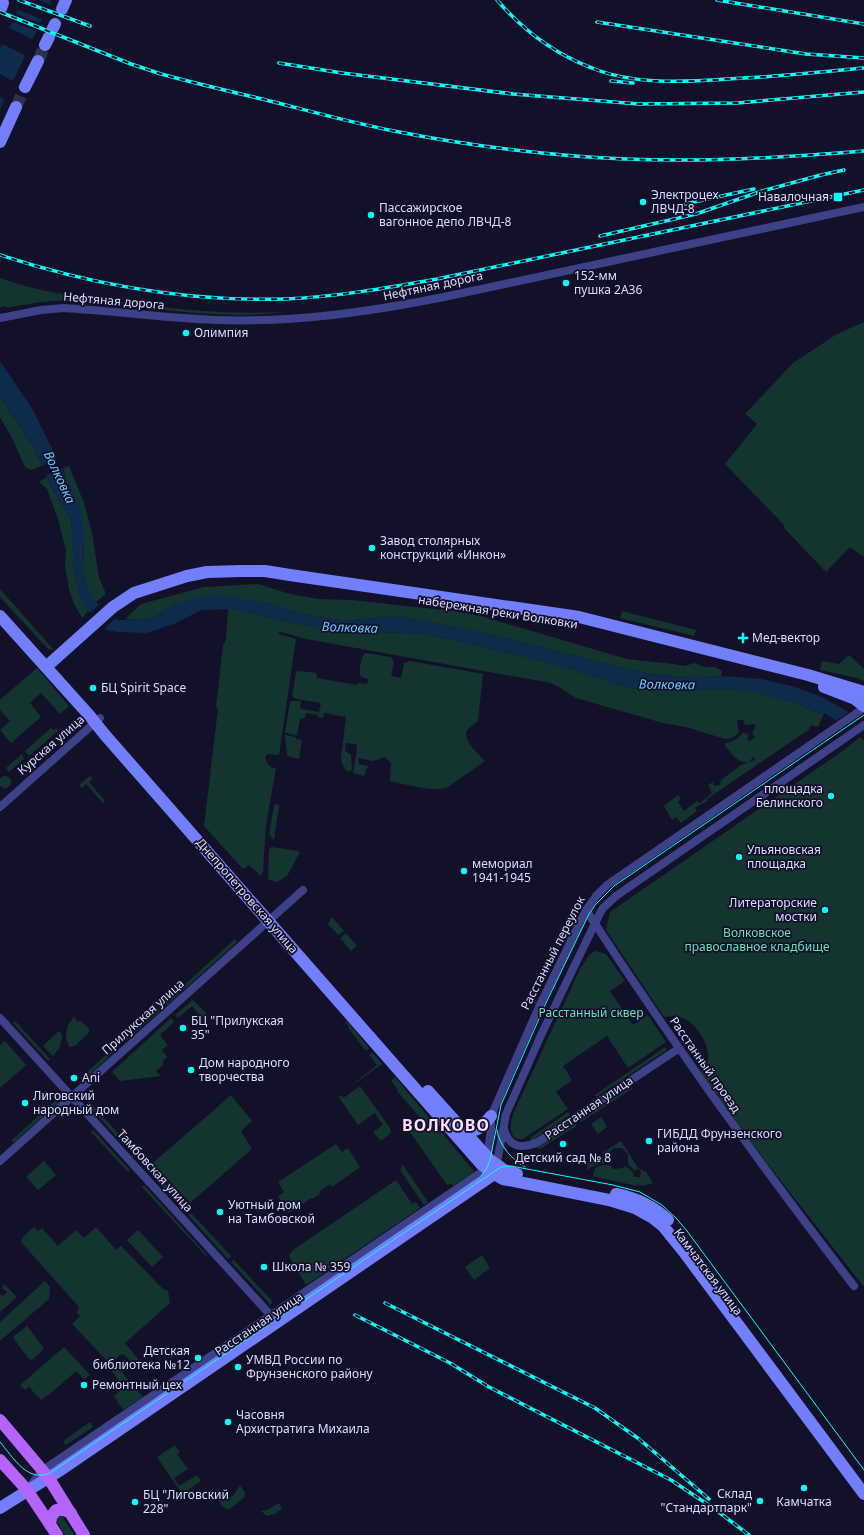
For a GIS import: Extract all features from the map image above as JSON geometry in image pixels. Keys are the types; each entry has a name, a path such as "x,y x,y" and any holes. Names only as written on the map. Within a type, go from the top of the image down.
{"main road":[{"path":"25,88 38,62"},
{"path":"0,142 16,106"},
{"name":"набережная реки Волковки","path":"49,665 113,607 134,593 198,574 229,570 276,573 579,617 815,677 864,692"},
{"name":"набережная реки Волковки","path":"124,600 132,601 194,582 224,578 264,578 579,624 823,686 855,699 861,710"},
{"name":"Днепропетровская улица","path":"0,606 49,665 492,1170"},
{"name":"Днепропетровская улица","path":"0,616 49,665"},
{"name":"Днепропетровская улица","path":"272,918 487,1157"},
{"path":"464,1131 474,1131 481,1128 491,1116"},
{"name":"Камчатская улица","path":"487,1157 492,1170 503,1179 618,1202 635,1208 658,1222 667,1230 864,1494"},
{"name":"Камчатская улица","path":"492,1170 629,1197 647,1205 664,1216 864,1482"},
{"name":"Расстанная улица","path":"0,1508 27,1490 46,1474 492,1170"},
{"path":"0,1420 46,1474 84,1535"},
{"path":"0,1460 27,1490 53,1530"},
{"path":"53,1530 51,1517 56,1510 64,1510 71,1513"}],"street":[{"name":"Нефтяная дорога","path":"0,318 42,310 64,308 215,320 284,319 337,316 451,295 864,207"},
{"name":"Расстанный переулок","path":"487,1157 491,1129 491,1116 538,1009 586,910 596,896 607,885 842,725 861,710"},
{"name":"Курская улица","path":"0,806 98,720"},
{"name":"Расстанный переулок","path":"492,1170 508,1109 542,1033 603,908 616,896 864,725"},
{"name":"Прилукская улица","path":"0,1161 303,890"},
{"name":"Расстанный проезд","path":"586,910 678,1048 747,1144 854,1286"},
{"name":"Тамбовская улица","path":"0,1018 274,1319"},
{"name":"Расстанная улица","path":"503,1126 506,1136 510,1141 519,1146 526,1147 538,1142 678,1048"}],"green space":[{"path":"0,278 29,287 59,293 140,305 222,312 284,312 230,315 174,311 91,302 57,301 7,308 6,306 0,307"},
{"path":"864,322 864,557 850,547 826,572 784,528 784,525 725,464 757,424 745,414 793,363 837,334"},
{"path":"0,397 35,449 42,466 31,470 25,467 13,440 0,417"},
{"path":"69,466 84,503 92,533 99,577 106,594 96,602 87,587 83,571 84,534 63,468"},
{"path":"47,477 71,520 73,565 79,594 88,611 82,618 74,604 69,589 65,566 66,550 58,519 47,489 39,482"},
{"path":"258,584 290,594 319,599 351,600 453,611 481,616 627,659 684,666 695,663 705,667 715,667 722,671 721,676 696,678 651,674 497,636 405,617 373,618 349,621 316,617 266,603 176,604 153,618 137,620 125,619 141,604 204,587"},
{"path":"0,589 54,650 48,649 0,597"},
{"path":"228,609 234,609 302,625 353,631 427,634 548,662 629,688 696,690 731,689 757,692 793,702 816,712 824,713 818,727 811,725 808,731 695,808 697,811 681,823 676,817 672,820 664,806 678,795 681,799 678,802 684,811 697,801 700,803 712,793 708,785 713,782 714,786 720,785 721,780 741,765 755,760 753,757 749,762 741,761 735,757 724,744 737,739 743,732 749,735 747,739 750,741 755,737 752,733 756,726 753,724 745,725 743,720 737,720 739,733 732,738 725,739 686,727 663,723 576,698 551,683 306,639 279,632 279,634 296,639 279,755 267,754 265,758 269,765 276,768 266,825 263,871 261,876 249,865 243,869 204,826 218,709 216,707 223,646 226,640"},
{"path":"622,611 696,630 694,636 620,618"},
{"path":"365,653 391,657 394,663 391,676 401,678 404,663 410,661 483,674 478,721 468,729 466,737 471,746 485,761 448,787 442,789 427,789 390,781 391,763 385,757 373,761 358,758 359,764 368,766 364,776 353,773 357,749 356,744 346,743 345,751 351,755 352,770 348,772 343,766 341,759 346,717 324,713 323,718 318,717 318,715 306,713 305,718 300,719 297,735 285,733 290,702 301,701 300,707 302,709 319,712 321,703 296,699 292,696 296,672 316,673 317,678 357,685 358,683 367,684 368,679 361,677 360,671 361,661"},
{"path":"849,655 864,669 864,681 857,678 820,670 822,661 839,664"},
{"path":"37,668 69,706 60,714 41,693 30,703 41,717 11,743 0,730 10,721 0,710 0,700"},
{"path":"51,728 54,730 56,728 58,731 29,756 25,751"},
{"path":"285,735 302,740 299,759 287,755"},
{"name":"Волковское православное кладбище","path":"860,737 864,740 864,1287 763,1158 700,1071 704,1068 708,1057 707,1049 699,1032 690,1022 685,1019 676,1016 664,1017 606,930 610,912 844,750"},
{"path":"22,754 24,759 9,772 6,768"},
{"path":"5,776 9,778 11,782 9,786 5,788 1,786 -1,782 1,778"},
{"path":"90,776 93,779 89,782 105,801 103,803 86,784 82,788 79,785"},
{"path":"275,804 279,805 274,840 269,834"},
{"path":"271,847 300,852 287,876 277,882 268,879 269,849"},
{"path":"332,917 344,931 338,935 328,924"},
{"path":"346,933 357,946 351,951 340,938"},
{"path":"235,939 237,942 167,1005 163,1004"},
{"name":"Расстанный сквер","path":"596,951 606,954 625,981 610,991 633,1025 648,1015 666,1042 628,1068 607,1036 563,1066 572,1080 556,1092 568,1109 523,1139 518,1139 512,1135 511,1131 513,1114 580,969 590,954"},
{"path":"193,1000 206,1013 205,1021 192,1006 178,1018 175,1015"},
{"path":"158,1008 160,1011 127,1040 125,1037"},
{"path":"76,1016 75,1019 78,1022 80,1020 89,1029 89,1032 75,1046 70,1047 66,1035 70,1022"},
{"path":"171,1018 174,1022 160,1035 168,1045 162,1050 167,1057 162,1062 164,1064 156,1071 161,1076 120,1081 112,1072"},
{"path":"15,1021 50,1059 48,1061 13,1023"},
{"path":"347,1021 369,1048 366,1051 348,1028 349,1026 345,1022"},
{"path":"58,1032 61,1032 61,1042 59,1048 53,1056 43,1046"},
{"path":"5,1041 26,1065 0,1088 0,1045"},
{"path":"665,1047 667,1050 596,1097 595,1095"},
{"path":"113,1049 115,1051 83,1081 80,1078"},
{"path":"372,1052 382,1064 347,1089 377,1065 369,1055"},
{"path":"395,1077 474,1172 453,1186 451,1183 447,1185 410,1132 423,1121 397,1091 398,1090 391,1081"},
{"path":"360,1086 390,1128 390,1134 382,1140 379,1139 373,1132 383,1125 375,1113 358,1125 338,1096 345,1097"},
{"path":"631,1086 632,1089 581,1122 580,1120"},
{"path":"231,1095 252,1121 241,1131 252,1149 190,1203 153,1163"},
{"path":"56,1100 58,1103 14,1142 11,1141"},
{"path":"89,1101 125,1141 123,1144 87,1104"},
{"path":"568,1112 570,1115 531,1141 530,1138"},
{"path":"601,1117 607,1127 598,1134 591,1124"},
{"path":"574,1124 576,1126 540,1149 536,1147"},
{"path":"93,1130 130,1170 128,1172 91,1132"},
{"path":"621,1141 638,1168 646,1172 653,1183 648,1185 633,1185 593,1176 595,1168 605,1165 614,1169 623,1168 625,1166 633,1172 634,1177 640,1177 641,1171 638,1169 634,1170 628,1164 628,1154 622,1148 614,1148 608,1156 602,1153"},
{"path":"336,1144 342,1152 348,1148 360,1167 332,1187 330,1184 319,1192 320,1194 312,1199 311,1198 289,1213 278,1196 284,1192 278,1182"},
{"path":"599,1155 608,1159 608,1162 593,1166 588,1170 587,1163"},
{"path":"44,1161 56,1175 38,1190 26,1177"},
{"path":"145,1162 185,1207 183,1209 142,1164"},
{"path":"403,1165 428,1202 424,1205 400,1170"},
{"path":"396,1180 412,1204 416,1202 420,1208 306,1285 290,1258 289,1255 293,1250"},
{"path":"144,1185 207,1255 206,1256 142,1187"},
{"path":"191,1213 231,1256 228,1259 188,1215"},
{"path":"34,1227 38,1231 42,1228 58,1246 76,1230 84,1238 96,1227 116,1250 121,1246 163,1289 168,1291 170,1303 125,1343 139,1360 131,1362 125,1355 121,1354 114,1361 114,1363 143,1397 123,1410 114,1396 120,1391 114,1383 118,1379 111,1370 109,1363 72,1324 80,1316 77,1313 79,1307 21,1242 23,1237"},
{"path":"138,1230 163,1257 152,1267 127,1240"},
{"path":"482,1255 490,1268 474,1280 465,1267"},
{"path":"234,1260 273,1302 270,1305 231,1262"},
{"path":"45,1281 50,1287 49,1299 0,1341 0,1322"},
{"path":"4,1284 16,1296 16,1298 0,1312 0,1294 3,1296 7,1292 2,1288"},
{"path":"27,1326 43,1347 43,1350 32,1360 29,1359 13,1338"},
{"path":"64,1347 90,1375 84,1379 76,1371 41,1400 29,1387 25,1390 20,1385"},
{"path":"90,1422 93,1427 66,1445 63,1441"},
{"path":"175,1445 180,1452 177,1454 188,1469 174,1478 179,1486 197,1475 201,1481 182,1494 157,1457"},
{"path":"240,1485 245,1493 244,1498 229,1509 224,1508 218,1500 233,1496"},
{"path":"279,1503 282,1508 275,1514 267,1516 261,1511 267,1510"},
{"path":"60,1515 74,1535 65,1535 56,1520"}],"water":[{"path":"22,0 51,0 0,109 0,48"},
{"name":"Волковка","path":"0,361 33,410 80,506 84,534 83,571 87,587 96,602 117,620 153,618 176,604 214,594 266,603 316,617 349,621 373,618 405,617 497,636 651,674 695,678 725,676 761,679 792,686 822,697 864,721 864,737 824,713 816,712 793,702 757,692 731,689 696,690 629,688 548,662 427,634 353,631 302,625 234,609 201,610 176,623 147,633 117,632 107,630 88,611 79,594 73,565 71,520 53,490 35,449 0,397"}],"pier":[{"path":"20,0 38,0 51,5 44,20 16,9"},
{"path":"14,13 42,24 38,32 11,21"},
{"path":"7,27 34,40 27,56 0,43"},
{"path":"0,74 15,82 6,100 0,97"},
{"path":"60,458 64,467 44,476 40,467"},
{"path":"101,603 117,617 104,629 88,614"},
{"path":"850,711 864,720 864,735 861,737 836,721"}],"tunnel":[{"path":"38,61 45,45"},
{"path":"16,107 25,87"}],"tram line":[{"path":"481,1176 487,1168 490,1160 501,1105 546,1003 589,914 596,904 614,886 864,715"},
{"path":"497,1130 500,1141 507,1152 525,1167"},
{"path":"0,1442 15,1461 28,1472 42,1475 50,1473 501,1167 511,1166 613,1185 640,1192 662,1205 687,1231 864,1470"}],"railway":[{"path":"19,0 90,26"},
{"path":"497,0 529,31 565,56 592,68 625,77 659,81 694,81 864,68"},
{"path":"717,0 864,24"},
{"path":"0,12 131,64 161,74 361,124 439,139 552,154 647,160 720,160 864,151"},
{"path":"597,22 806,54 864,58"},
{"path":"279,63 342,73 513,94 639,104 737,103 864,92"},
{"path":"611,81 633,83"},
{"path":"600,236 696,214 762,191 844,170"},
{"path":"685,204 754,189"},
{"path":"0,255 70,275 140,289 212,298 303,298 361,292 437,279 864,190"},
{"path":"385,1303 595,1408 639,1439 709,1499"},
{"path":"355,1315 450,1363 489,1387 671,1480 716,1510 749,1535"}],"place":[{"name":"Навалочная","path":"838,197"},
{"name":"Электроцех ЛВЧД-8","path":"643,202"},
{"name":"Пассажирское вагонное депо ЛВЧД-8","path":"371,215"},
{"name":"152-мм пушка 2А36","path":"566,283"},
{"name":"Олимпия","path":"186,333"},
{"name":"Завод столярных конструкций «Инкон»","path":"372,548"},
{"name":"Мед-вектор","path":"743,638"},
{"name":"БЦ Spirit Space","path":"93,688"},
{"name":"площадка Белинского","path":"831,796"},
{"name":"Ульяновская площадка","path":"739,857"},
{"name":"мемориал 1941-1945","path":"464,871"},
{"name":"Литераторские мостки","path":"825,910"},
{"name":"БЦ \"Прилукская 35\"","path":"183,1028"},
{"name":"Дом народного творчества","path":"191,1070"},
{"name":"Ani","path":"74,1078"},
{"name":"Лиговский народный дом","path":"25,1103"},
{"name":"ГИБДД Фрунзенского района","path":"649,1141"},
{"name":"Детский сад № 8","path":"563,1144"},
{"name":"Уютный дом на Тамбовской","path":"220,1212"},
{"name":"Школа № 359","path":"264,1267"},
{"name":"Детская библиотека №12","path":"198,1358"},
{"name":"УМВД России по Фрунзенского району","path":"238,1367"},
{"name":"Ремонтный цех","path":"84,1385"},
{"name":"Часовня Архистратига Михаила","path":"228,1422"},
{"name":"Камчатка","path":"804,1488"},
{"name":"Склад \"Стандартпарк\"","path":"760,1501"},
{"name":"БЦ \"Лиговский 228\"","path":"135,1502"}],"district":[{"name":"ВОЛКОВО","path":"446,1125"}]}
